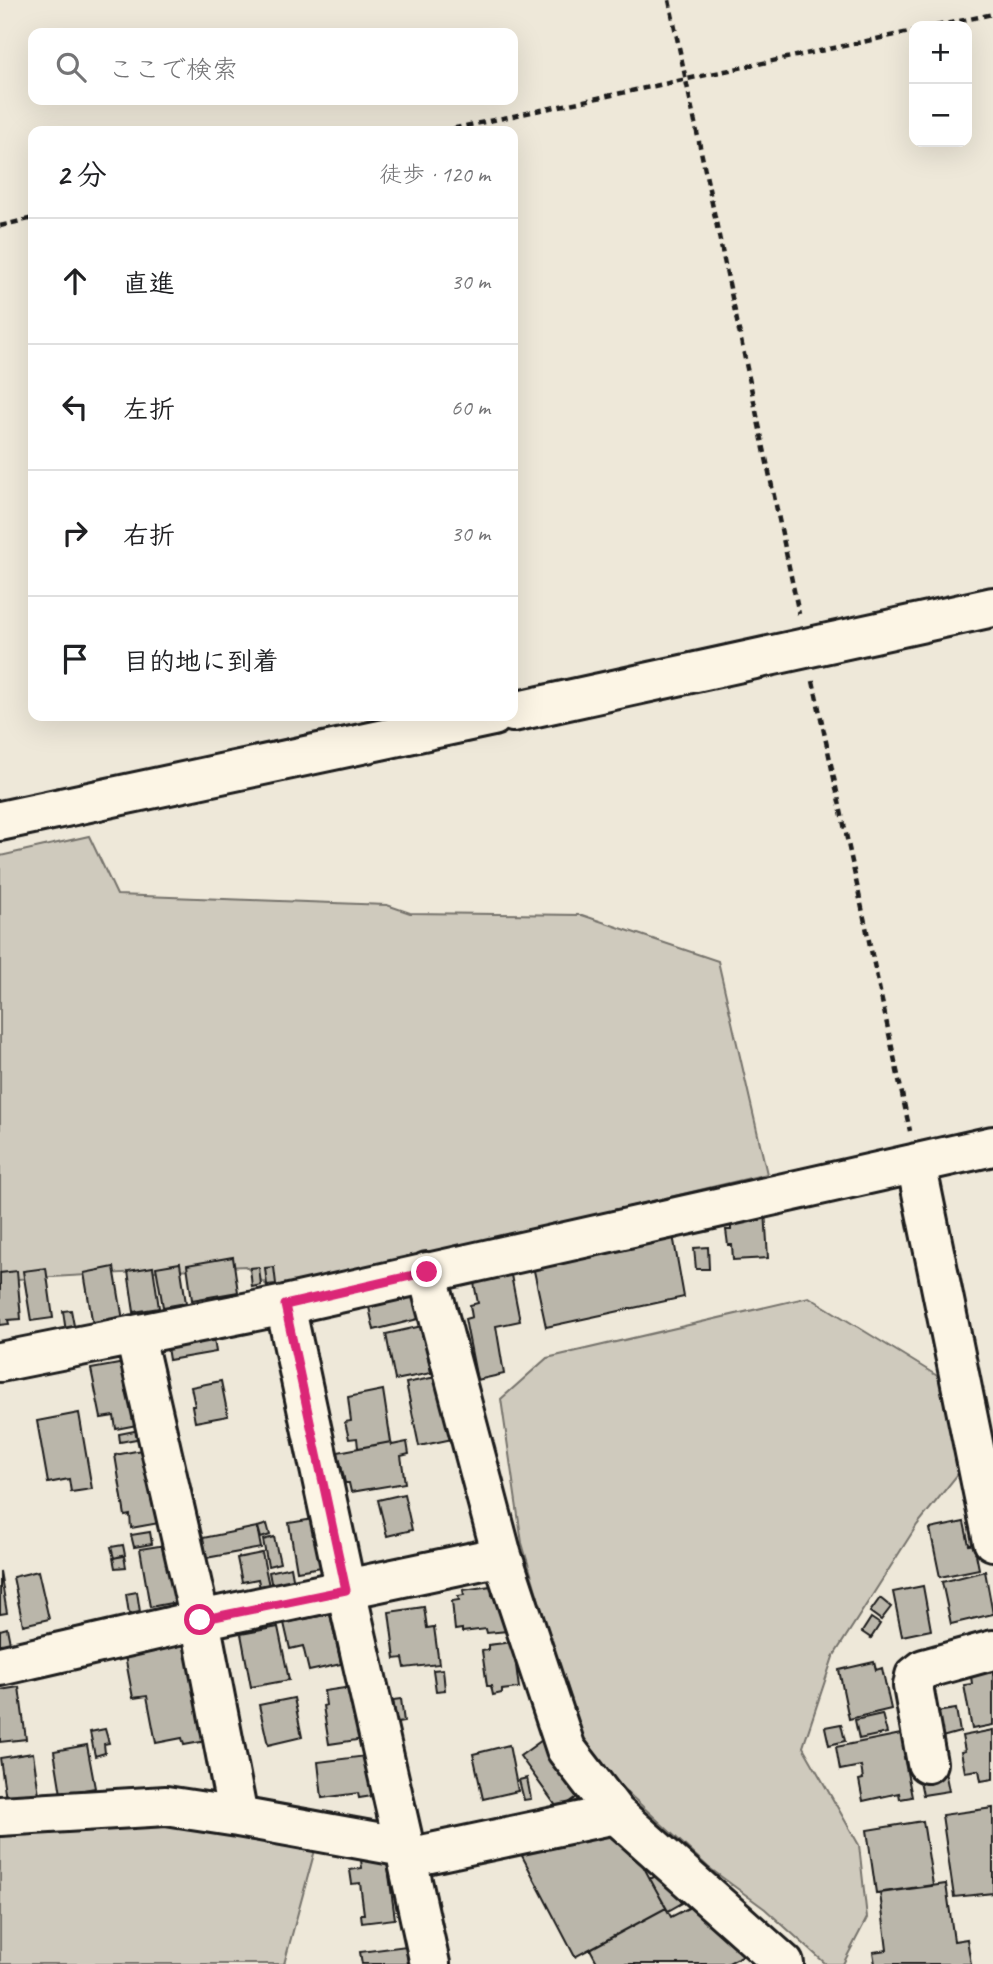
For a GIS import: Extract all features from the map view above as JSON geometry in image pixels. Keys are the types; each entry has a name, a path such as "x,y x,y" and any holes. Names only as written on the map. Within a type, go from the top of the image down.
{"street":[{"path":"518,711 993,607"},
{"path":"0,821 470,721"},
{"path":"0,1362 285,1305 993,1146"},
{"path":"916,1163 993,1541"},
{"path":"427,1272 502,1556 566,1749 616,1814 783,1964"},
{"path":"285,1305 430,1964"},
{"path":"135,1336 200,1620 238,1817"},
{"path":"0,1667 200,1620 502,1556"},
{"path":"927,1763 914,1686 915,1676 924,1669 993,1650"},
{"path":"0,1816 166,1805 406,1852 616,1814"}],"path":[{"path":"669,0 916,1163"},
{"path":"960,21 993,14"},
{"path":"465,126 909,32"},
{"path":"0,226 28,219"}],"shaded area":[{"path":"89,836 117,895 387,905 410,913 582,915 718,961 767,1174 273,1291 245,1266 0,1280 0,856"},
{"path":"809,1297 952,1385 962,1469 917,1525 833,1657 803,1747 859,1845 867,1918 843,1964 826,1964 765,1909 708,1867 615,1781 576,1727 522,1543 501,1399 547,1358"},
{"path":"151,1818 315,1850 284,1964 0,1964 0,1830"}],"building":[{"path":"765,1211 768,1258 733,1260 732,1245 728,1245 726,1230 731,1230 731,1213"},
{"path":"673,1235 684,1297 546,1327 533,1266"},
{"path":"708,1247 709,1269 696,1269 694,1248"},
{"path":"233,1257 238,1292 192,1300 187,1265"},
{"path":"180,1263 186,1303 163,1307 156,1267"},
{"path":"509,1265 520,1321 496,1326 504,1374 477,1380 465,1319 472,1317 470,1305 478,1303 472,1273"},
{"path":"114,1267 123,1320 93,1325 84,1273"},
{"path":"153,1267 159,1308 134,1312 128,1271"},
{"path":"259,1267 261,1285 252,1287 250,1268"},
{"path":"274,1267 276,1284 267,1285 265,1268"},
{"path":"46,1268 53,1318 31,1321 23,1271"},
{"path":"17,1271 21,1319 8,1320 9,1324 0,1325 0,1273"},
{"path":"415,1288 422,1318 374,1330 367,1298"},
{"path":"71,1310 75,1331 66,1332 63,1311"},
{"path":"422,1326 431,1373 395,1380 386,1334"},
{"path":"213,1332 216,1352 169,1360 166,1341"},
{"path":"130,1362 142,1424 116,1429 114,1416 101,1418 91,1369"},
{"path":"441,1376 457,1438 419,1446 406,1383"},
{"path":"221,1381 228,1416 195,1422 191,1387"},
{"path":"383,1390 391,1442 358,1448 357,1438 349,1439 345,1422 351,1421 348,1397"},
{"path":"79,1413 92,1489 71,1492 69,1479 48,1483 37,1421"},
{"path":"145,1429 147,1437 120,1442 119,1434"},
{"path":"391,1442 392,1445 407,1442 409,1454 401,1456 405,1483 351,1492 349,1483 345,1483 338,1452"},
{"path":"152,1448 159,1523 131,1528 130,1515 125,1516 115,1455"},
{"path":"404,1494 412,1530 387,1536 378,1500"},
{"path":"320,1518 328,1566 297,1571 289,1523"},
{"path":"964,1522 969,1545 974,1544 979,1569 940,1577 930,1529"},
{"path":"267,1524 270,1535 261,1538 258,1527"},
{"path":"257,1527 261,1548 206,1558 203,1538"},
{"path":"150,1532 152,1544 134,1547 131,1535"},
{"path":"274,1537 280,1563 268,1566 263,1540"},
{"path":"172,1544 182,1601 150,1607 140,1549"},
{"path":"123,1545 125,1555 114,1558 111,1547"},
{"path":"262,1553 269,1586 260,1588 258,1579 242,1582 237,1558"},
{"path":"124,1556 126,1567 115,1568 113,1558"},
{"path":"291,1567 295,1589 273,1593 269,1572"},
{"path":"0,1571 7,1613 0,1614"},
{"path":"38,1571 49,1619 23,1625 13,1577"},
{"path":"985,1571 993,1614 951,1624 942,1582"},
{"path":"491,1586 492,1595 502,1593 507,1631 487,1633 486,1629 462,1632 462,1629 455,1630 452,1601 459,1600 458,1596 464,1595 463,1590"},
{"path":"923,1586 931,1630 902,1636 893,1592"},
{"path":"137,1592 140,1612 129,1614 126,1594"},
{"path":"880,1598 891,1607 881,1620 870,1612"},
{"path":"424,1607 427,1628 434,1627 439,1664 405,1668 403,1658 395,1659 389,1612"},
{"path":"330,1614 341,1664 309,1671 303,1646 290,1649 284,1623"},
{"path":"871,1618 880,1624 871,1638 862,1632"},
{"path":"278,1627 289,1680 251,1687 241,1634"},
{"path":"7,1628 11,1648 0,1651 0,1630"},
{"path":"513,1642 519,1688 502,1690 502,1693 493,1695 491,1686 487,1686 482,1651 488,1650 488,1645"},
{"path":"190,1643 212,1740 184,1745 182,1738 156,1743 147,1696 133,1698 125,1656"},
{"path":"874,1662 876,1670 882,1668 891,1709 849,1719 839,1670"},
{"path":"443,1669 445,1690 436,1691 433,1670"},
{"path":"993,1671 993,1725 972,1729 964,1685 972,1684 971,1676"},
{"path":"19,1687 26,1739 0,1742 0,1690"},
{"path":"357,1688 364,1739 329,1744 323,1706 326,1705 324,1691"},
{"path":"294,1698 302,1737 268,1745 259,1705"},
{"path":"401,1699 404,1722 397,1723 393,1700"},
{"path":"956,1709 960,1732 942,1737 936,1712"},
{"path":"882,1714 887,1733 859,1739 855,1720"},
{"path":"841,1724 845,1741 829,1745 825,1727"},
{"path":"105,1729 109,1743 104,1744 105,1753 95,1756 90,1732"},
{"path":"993,1730 993,1779 981,1781 979,1770 965,1772 961,1752 965,1751 962,1736"},
{"path":"906,1733 911,1756 904,1757 912,1797 900,1799 899,1793 863,1801 859,1780 863,1779 861,1766 840,1770 836,1747"},
{"path":"545,1738 584,1792 559,1810 520,1756"},
{"path":"87,1745 95,1788 61,1794 54,1751"},
{"path":"509,1745 518,1791 483,1799 473,1754"},
{"path":"33,1753 40,1801 7,1806 0,1758"},
{"path":"374,1755 379,1795 359,1798 358,1793 322,1798 318,1762"},
{"path":"945,1771 949,1791 923,1795 919,1776"},
{"path":"527,1778 531,1799 524,1800 519,1780"},
{"path":"993,1808 993,1893 954,1897 942,1815"},
{"path":"923,1821 933,1885 876,1893 867,1830"},
{"path":"623,1829 666,1908 575,1957 520,1852"},
{"path":"361,1860 387,1860 395,1919 362,1923 361,1914 364,1914 360,1883 352,1884 350,1870 362,1868"},
{"path":"665,1871 682,1903 668,1911 650,1879"},
{"path":"946,1884 954,1941 967,1939 971,1964 875,1964 873,1952 887,1950 880,1893"},
{"path":"704,1900 755,1949 727,1964 598,1964 590,1949 666,1908 671,1917"},
{"path":"406,1946 408,1964 362,1964 360,1952"}],"route":[{"path":"200,1620 346,1590 285,1305 427,1272"}]}
